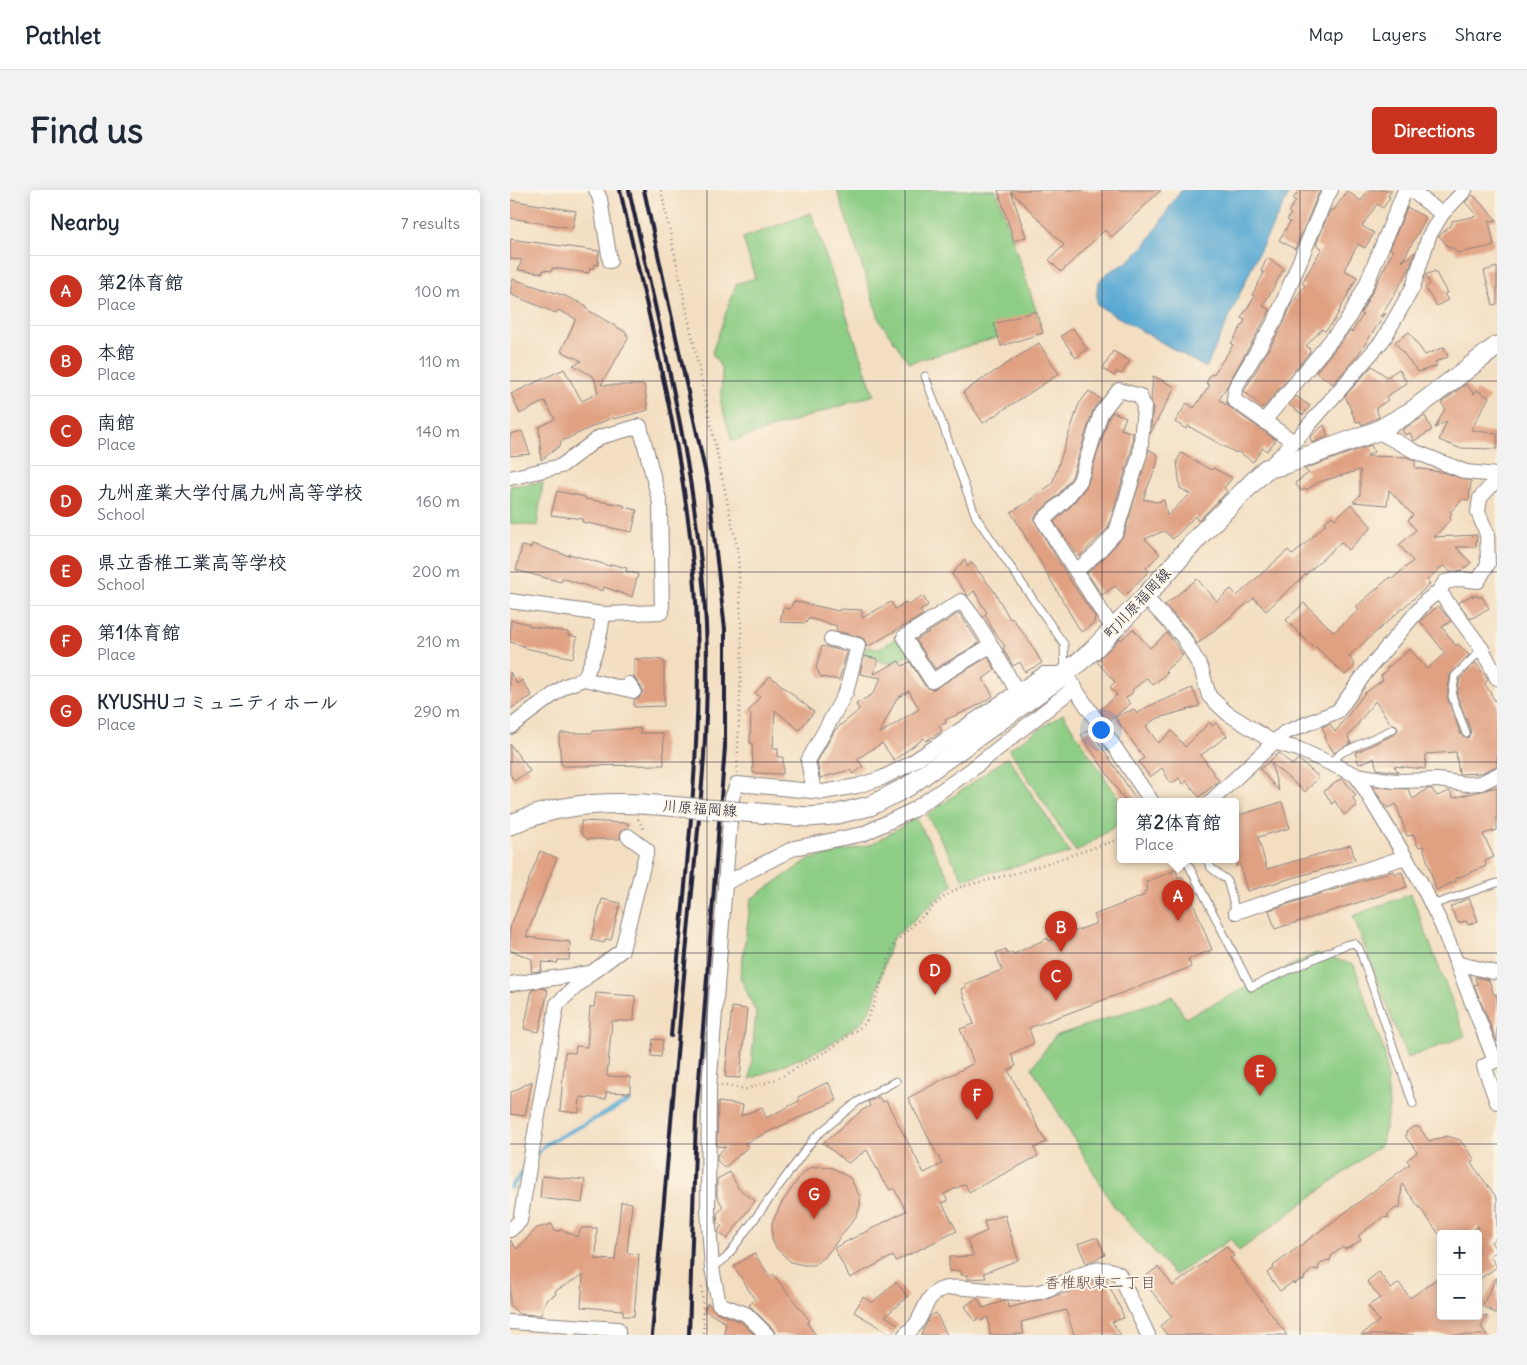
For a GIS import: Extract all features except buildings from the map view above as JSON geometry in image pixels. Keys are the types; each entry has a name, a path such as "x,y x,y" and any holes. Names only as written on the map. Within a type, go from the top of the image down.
{"main road":[{"name":"町川原福岡線","path":"758,813 808,817 833,815 870,806 907,787 1070,681 1113,629 1145,597 1202,533 1266,469 1286,464 1377,431 1412,411 1497,346"},
{"path":"510,825 527,817 562,807 597,802 635,804"},
{"name":"川原福岡線","path":"635,804 758,813"}],"street":[{"path":"596,190 600,199 610,261"},
{"path":"1294,442 1234,400 1235,388 1276,319 1325,200 1331,190"},
{"path":"1264,421 1348,321 1366,285 1405,190"},
{"path":"1411,190 1442,214"},
{"path":"1266,469 1294,442 1383,340 1413,287 1429,236 1442,214 1465,190"},
{"path":"1076,571 1098,552 1116,532 1140,454 1144,407 1140,396 1119,390 1101,413 1080,481 1065,500 1043,520 1113,629"},
{"path":"510,478 561,466 600,437 640,426 660,503 662,612 604,614 510,601"},
{"path":"1377,431 1416,452 1466,472 1497,475"},
{"path":"1214,798 1273,742 1284,734 1338,711 1426,601 1440,591 1445,582 1461,579 1478,581 1492,558 1487,534 1478,512 1480,498 1497,479"},
{"path":"1440,591 1482,650 1497,678"},
{"path":"1145,597 1184,637 1201,668 1209,696 1227,713 1273,742 1332,762 1356,775 1396,780 1438,780 1466,784 1481,783 1497,775"},
{"path":"990,646 932,681 904,637 961,601 979,623 1017,692"},
{"path":"584,679 600,640 604,614"},
{"path":"814,791 808,761 846,692 858,645 832,639"},
{"path":"767,1335 746,1314 720,1304 712,1268 708,1210 710,1081 732,798 737,784 814,791 857,786 882,778 908,765 1044,674 1070,681 1149,798"},
{"path":"510,727 565,686 584,679 634,691 629,684"},
{"path":"726,882 794,848 863,834 913,810 971,770 1070,681"},
{"path":"1356,775 1432,905 1496,1061 1484,1066 1497,1102"},
{"path":"510,1230 520,1221 557,1004 591,973 622,950 647,850 628,836"},
{"path":"1236,912 1405,857"},
{"path":"1456,964 1493,972"},
{"path":"510,984 591,973"},
{"path":"905,1335 916,1324 930,1297 940,1290 953,1288 1022,1295 1042,1291 1090,1271 1112,1270 1119,1274 1148,1335"},
{"path":"510,1322 618,1329 618,1335"}],"lane":[{"path":"925,376 976,517 1064,644 1070,681"},
{"path":"1466,734 1452,696 1454,676 1482,650"},
{"path":"1332,762 1341,753 1393,729"},
{"path":"1188,863 1251,987 1344,945 1354,943 1359,948 1413,1104"},
{"path":"1208,863 1211,868 1227,880 1236,912"},
{"path":"1432,905 1497,883"},
{"path":"712,1268 726,1258 815,1137 857,1102 896,1081"}],"path":[{"path":"661,190 738,552 742,645 737,784"},
{"path":"635,804 645,828 647,850"},
{"path":"710,1081 729,1088 746,1089 777,1079 829,1050 865,1024 874,1004 894,943 940,900 960,887 1020,872 1117,840"},
{"path":"700,1289 704,1335"}],"green space":[{"path":"837,190 996,190 1041,325 909,363 880,321"},
{"path":"811,213 874,395 732,441 721,403 722,369 712,353 736,284 755,278 743,238"},
{"path":"543,482 537,526 510,523 510,486"},
{"path":"902,634 911,654 890,664 863,656 865,647 879,649"},
{"path":"1063,714 1118,798 1117,825 1076,852 1009,749"},
{"path":"1008,757 1070,853 963,879 927,815"},
{"path":"916,818 953,885 892,939 873,1004 862,1022 824,1048 750,1079 756,1012 740,977 751,899 808,860 872,844"},
{"path":"1411,894 1465,1036 1407,1058 1353,916"},
{"path":"1316,953 1354,965 1385,1054 1389,1106 1382,1144 1239,1251 1231,1239 1175,1275 1113,1205 1032,1068 1055,1036 1173,996 1185,1018"}],"water":[{"path":"1182,190 1291,190 1257,256 1206,368 1097,305 1097,287 1099,282 1108,273 1136,255"}],"waterway":[{"path":"536,1155 546,1144 629,1101"},
{"path":"510,1188 523,1172"}],"railway":[{"path":"620,190 675,436 690,536 695,586 698,699 692,812 671,1036"},
{"path":"629,190 687,460 702,569 707,665 702,789 652,1335"},
{"path":"644,190 708,484 725,629 725,747 696,1118 689,1335"}],"place":[{"name":"第2体育館","path":"1178,921"},
{"name":"本館","path":"1061,952"},
{"name":"九州産業大学付属九州高等学校","path":"935,995"},
{"name":"南館","path":"1056,1001"},
{"name":"県立香椎工業高等学校","path":"1260,1096"},
{"name":"第1体育館","path":"977,1120"},
{"name":"KYUSHUコミュニティホール","path":"814,1219"}],"district":[{"name":"香椎駅東二丁目","path":"1100,1282"}]}
